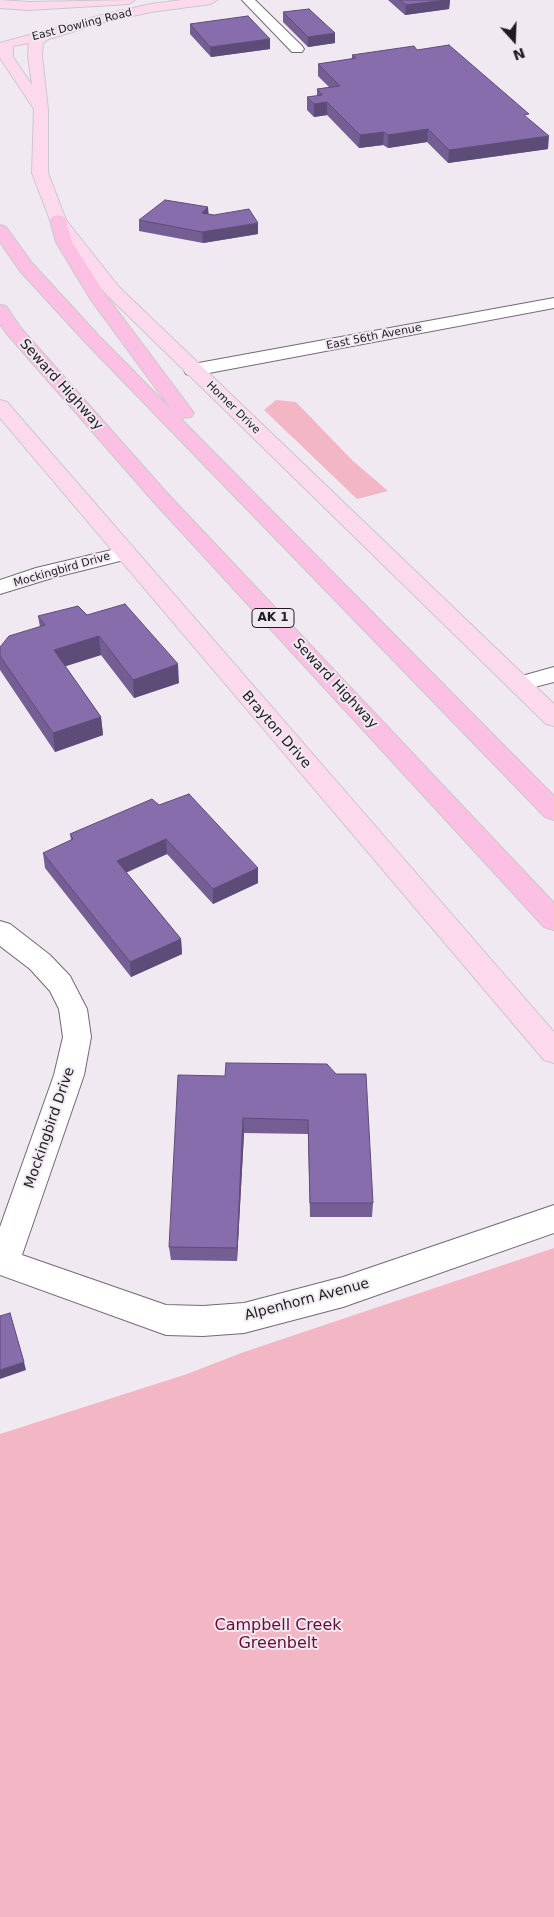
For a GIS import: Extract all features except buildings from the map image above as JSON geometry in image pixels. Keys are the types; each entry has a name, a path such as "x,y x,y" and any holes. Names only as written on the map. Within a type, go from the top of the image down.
{"highway":[{"path":"58,220 64,242 97,296 242,490"},
{"path":"0,230 26,267 93,340 242,490 554,811"},
{"name":"Seward Highway","path":"0,310 6,324 160,496 554,920"}],"main road":[{"path":"5,12 29,6 94,0 130,0"},
{"name":"East Dowling Road","path":"5,12 45,16 130,0"},
{"name":"East Dowling Road","path":"7,44 151,8 210,0"},
{"path":"31,27 30,32 7,44 6,57 40,110"},
{"name":"Homer Drive","path":"44,36 36,42 35,56 40,110 40,173 58,220 91,265 113,292 554,718"},
{"name":"Brayton Drive","path":"0,406 124,553 554,1052"}],"street":[{"path":"248,0 297,49"},
{"name":"East 56th Avenue","path":"194,370 554,303"},
{"name":"Mockingbird Drive","path":"0,588 52,571 124,553"},
{"path":"519,684 554,674"},
{"name":"Mockingbird Drive","path":"0,931 40,962 60,984 73,1009 77,1037 69,1075 2,1261"},
{"name":"Alpenhorn Avenue","path":"2,1261 166,1320 244,1318 343,1292 554,1219"}],"green space":[{"path":"276,400 296,402 352,460 388,491 357,499 264,410"},
{"name":"Campbell Creek Greenbelt","path":"554,1248 554,1917 0,1917 0,1434 187,1374 244,1352"}]}
